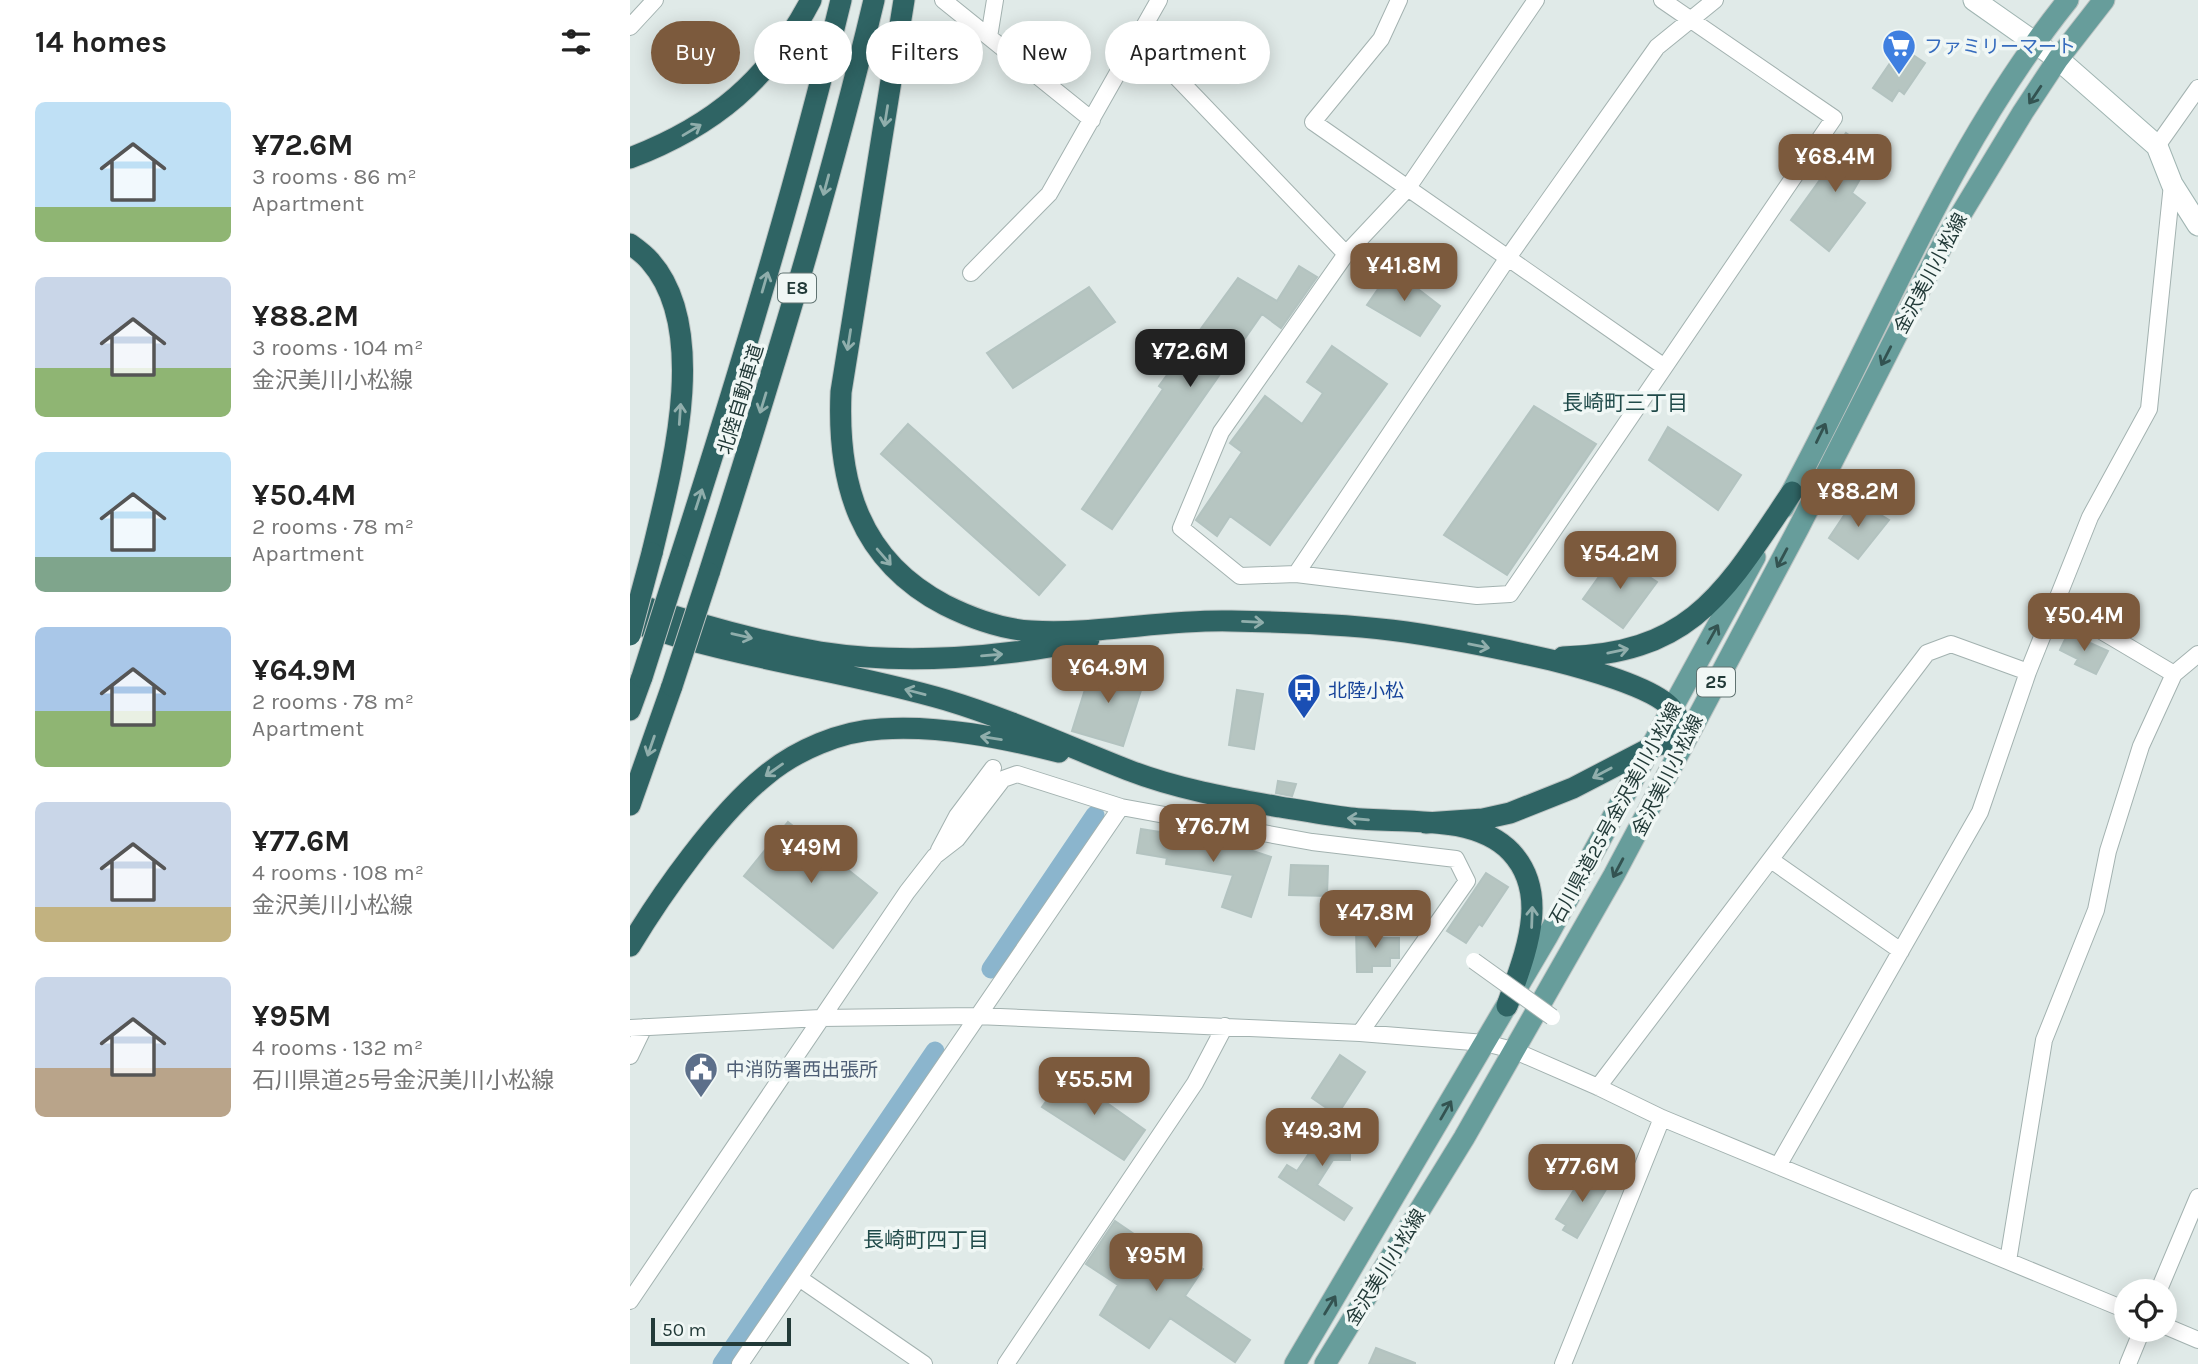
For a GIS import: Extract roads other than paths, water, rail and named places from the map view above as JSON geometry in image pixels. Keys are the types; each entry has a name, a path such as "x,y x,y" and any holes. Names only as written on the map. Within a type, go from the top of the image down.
{"highway":[{"path":"630,159 682,136 718,113 749,87 776,57 811,0"},
{"name":"北陸自動車道","path":"630,710 730,401 786,212 841,0"},
{"name":"北陸自動車道","path":"630,805 709,573 762,405 817,222 874,0"},
{"path":"904,0 841,392 839,426 842,463 857,511 878,551 901,575 927,596 961,613 996,625 1030,631 1229,621 1376,628 1526,654 1628,683 1672,708 1687,737 1652,747 1573,788 1520,809 1483,819 1426,823"},
{"path":"630,244 651,262 666,286 676,313 681,345 682,381 679,426 652,553 630,635"},
{"path":"1526,654 1571,656 1610,653 1658,639 1678,629 1719,594 1744,563 1792,492"},
{"path":"630,602 713,629 770,642 822,652 877,656 933,658 1020,652 1055,647 1149,625"},
{"path":"630,621 713,648 945,699 1031,729 1129,771"},
{"path":"630,946 671,885 740,800 765,776 820,744 851,733 880,729 939,731 1031,745 1186,789 1249,802 1350,818 1458,826 1480,831 1505,847 1522,869 1533,908 1531,931 1507,1006"}],"main road":[{"name":"石川県道25号金沢美川小松線","path":"1295,1364 1590,862 1792,492 1914,246 1993,105 2035,41 2068,0"},
{"name":"金沢美川小松線","path":"1325,1364 1464,1138 1614,875 1799,527 1944,242 2023,112 2058,60 2104,0"}],"street":[{"path":"943,0 1092,120"},
{"path":"989,37 995,0"},
{"path":"1147,21 1159,0"},
{"path":"1399,0 1381,39 1313,122 1663,366"},
{"path":"1536,0 1407,189 1346,254 1221,432 1181,528 1240,576 1296,574 1477,596 1510,594 1834,118 1662,0"},
{"path":"1296,574 1507,259 1657,47 1715,0"},
{"path":"1973,0 2035,41 2157,146 2172,184 2198,225"},
{"path":"630,27 643,4"},
{"path":"971,273 1049,194 1112,84"},
{"path":"1183,84 1346,254"},
{"path":"2157,146 2198,88"},
{"path":"1778,1166 1980,812 2028,672 2090,517 2149,409 2172,184"},
{"path":"2056,604 2174,674"},
{"path":"1598,1087 1927,653 1951,644 2028,672"},
{"path":"2008,1261 2044,1040 2096,909 2108,851 2141,746 2174,674 2198,654"},
{"path":"630,1301 907,892 936,856 957,816 993,768"},
{"path":"936,856 957,839 1003,779 1017,774 1121,807 1312,842 1456,859 1468,881 1360,1033"},
{"path":"740,1364 1121,807"},
{"path":"1770,860 1901,951"},
{"path":"1474,961 1552,1017"},
{"path":"630,1056 637,1027 821,1018 976,1016 1360,1033 1485,1043 1513,1050 1662,1118 2114,1305"},
{"path":"1006,1364 1195,1083 1225,1026"},
{"path":"1563,1364 1662,1118"},
{"path":"2163,1279 2198,1197"},
{"path":"799,1278 924,1364"},
{"path":"2177,1331 2198,1340"},
{"path":"2128,1364 2137,1342"}],"waterway":[{"path":"991,969 1095,815"},
{"path":"722,1364 935,1051"}],"place":[{"name":"ファミリーマート","path":"1899,76"},
{"name":"北陸小松","path":"1304,720"},
{"name":"中消防署西出張所","path":"701,1099"}],"district":[{"name":"長崎町三丁目","path":"1625,403"},
{"name":"長崎町四丁目","path":"926,1240"}]}
